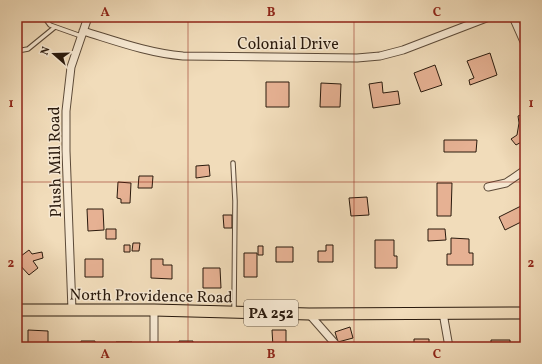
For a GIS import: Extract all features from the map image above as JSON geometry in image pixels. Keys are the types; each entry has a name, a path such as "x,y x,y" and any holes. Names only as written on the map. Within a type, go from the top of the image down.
{"main road":[{"name":"North Providence Road","path":"17,310 154,310 309,314 525,313"}],"street":[{"name":"Plush Mill Road","path":"72,310 66,151 66,111 71,67 88,17"},
{"name":"Colonial Drive","path":"82,33 162,54 183,56 356,58 380,56 403,50 489,17"},
{"path":"513,17 525,44"},
{"path":"488,187 506,183 525,170"},
{"path":"154,310 154,347"},
{"path":"443,313 449,347"},
{"path":"309,314 338,347"}],"lane":[{"path":"44,17 50,25 82,33"},
{"path":"17,51 28,49 55,27"},
{"path":"233,163 235,201 234,312"}],"building":[{"path":"490,53 497,75 470,85 469,80 474,78 467,61"},
{"path":"435,65 442,85 421,92 414,73"},
{"path":"266,82 289,82 289,107 266,107"},
{"path":"382,82 383,93 398,91 400,104 373,108 369,84"},
{"path":"321,83 341,84 340,107 320,107"},
{"path":"525,113 525,140 516,145 511,139 517,135 519,123 518,116"},
{"path":"444,140 477,140 476,152 444,152"},
{"path":"209,165 210,176 196,178 196,166"},
{"path":"139,176 153,176 152,188 138,188"},
{"path":"118,182 131,183 130,203 121,203 121,199 117,198"},
{"path":"437,183 452,183 451,216 437,216"},
{"path":"367,197 369,215 351,216 349,198"},
{"path":"525,204 525,220 505,230 499,217"},
{"path":"87,209 103,209 104,230 88,231"},
{"path":"223,215 232,215 232,228 224,228"},
{"path":"106,229 116,229 116,239 106,239"},
{"path":"428,229 445,229 446,240 428,241"},
{"path":"451,238 469,239 469,253 473,253 473,265 447,265 447,254 451,254"},
{"path":"375,240 394,240 394,256 397,256 397,268 375,268"},
{"path":"133,243 140,243 139,251 132,251"},
{"path":"124,245 130,245 130,252 124,252"},
{"path":"326,245 333,245 333,262 318,262 318,251 326,251"},
{"path":"258,246 263,246 263,255 258,255"},
{"path":"276,247 293,247 293,262 276,262"},
{"path":"29,250 32,254 42,252 43,258 33,261 38,268 29,275 17,262 17,259"},
{"path":"244,253 257,253 257,277 244,277"},
{"path":"85,259 103,259 103,277 85,277"},
{"path":"151,259 163,259 163,265 172,265 172,279 151,278"},
{"path":"203,268 220,268 221,288 203,288"},
{"path":"350,327 353,338 338,342 335,332"},
{"path":"28,330 48,331 48,347 38,347 38,344 28,343"},
{"path":"272,330 286,330 286,347 273,347"},
{"path":"414,339 429,339 429,347 414,347"},
{"path":"491,340 510,340 510,347 491,347"},
{"path":"81,341 95,341 95,347 81,347"},
{"path":"179,341 193,341 192,347 179,347"},
{"path":"116,342 132,342 132,347 117,347"},
{"path":"216,343 229,343 229,347 216,347"}]}
